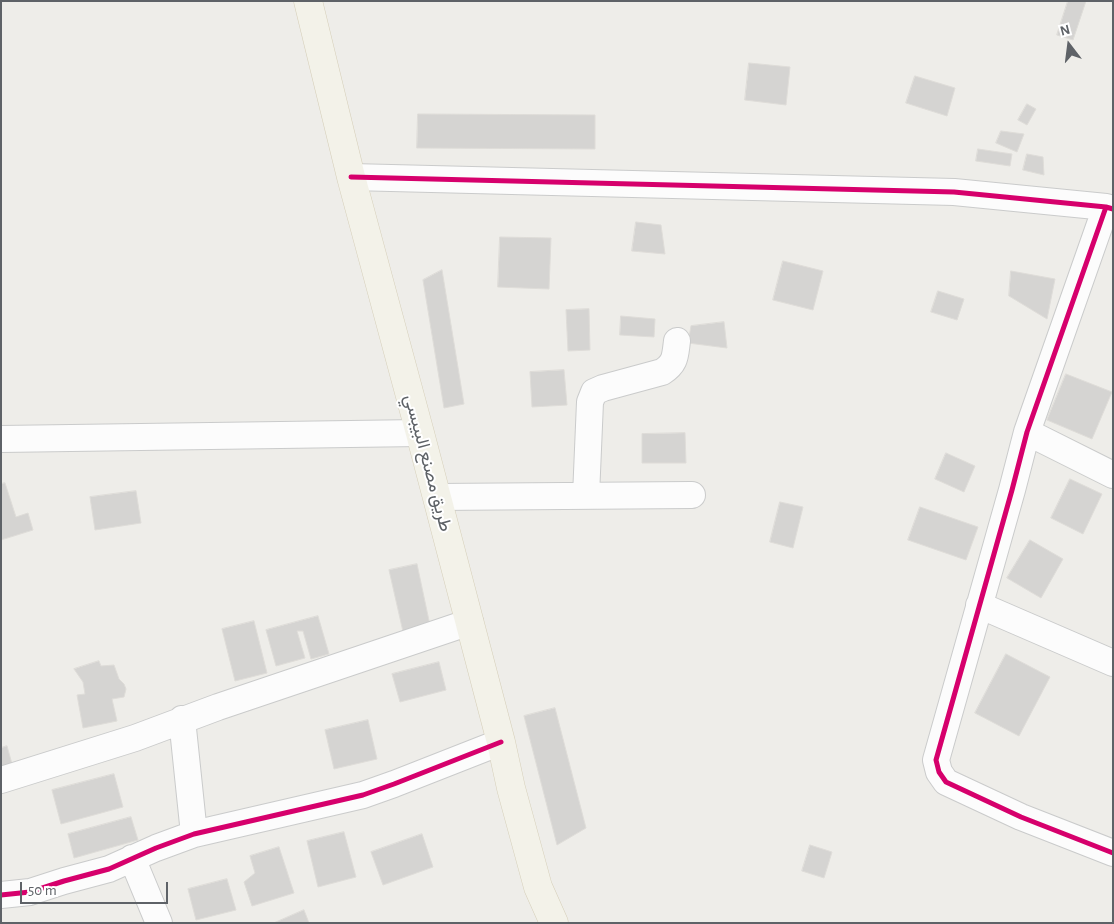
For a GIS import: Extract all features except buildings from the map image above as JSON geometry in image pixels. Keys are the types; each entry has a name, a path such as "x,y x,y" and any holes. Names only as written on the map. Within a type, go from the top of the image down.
{"main road":[{"name":"طريق مصنع البيبسي","path":"308,1 351,177 470,622 511,788 538,887 554,923"}],"street":[{"path":"351,177 954,192 1110,208 1027,432 1010,500 936,760 939,772 946,782 1021,816 1113,853"},
{"path":"586,496 590,402 594,392 662,372 674,361 677,341"},
{"path":"1027,432 1113,475"},
{"path":"1,439 420,433"},
{"path":"437,497 692,495"},
{"path":"980,605 1113,663"},
{"path":"1,780 135,738 182,719 470,622"},
{"path":"182,719 194,834"},
{"path":"1,895 30,892 109,869 156,848 194,834 363,795 500,742"},
{"path":"132,858 159,923"}],"cycle path":[{"path":"351,177 954,192 1113,209"},
{"path":"1106,207 1027,432 936,760 939,772 946,782 1021,817 1113,853"},
{"path":"1,895 30,892 109,869 156,848 194,834 363,795 501,742"}]}
